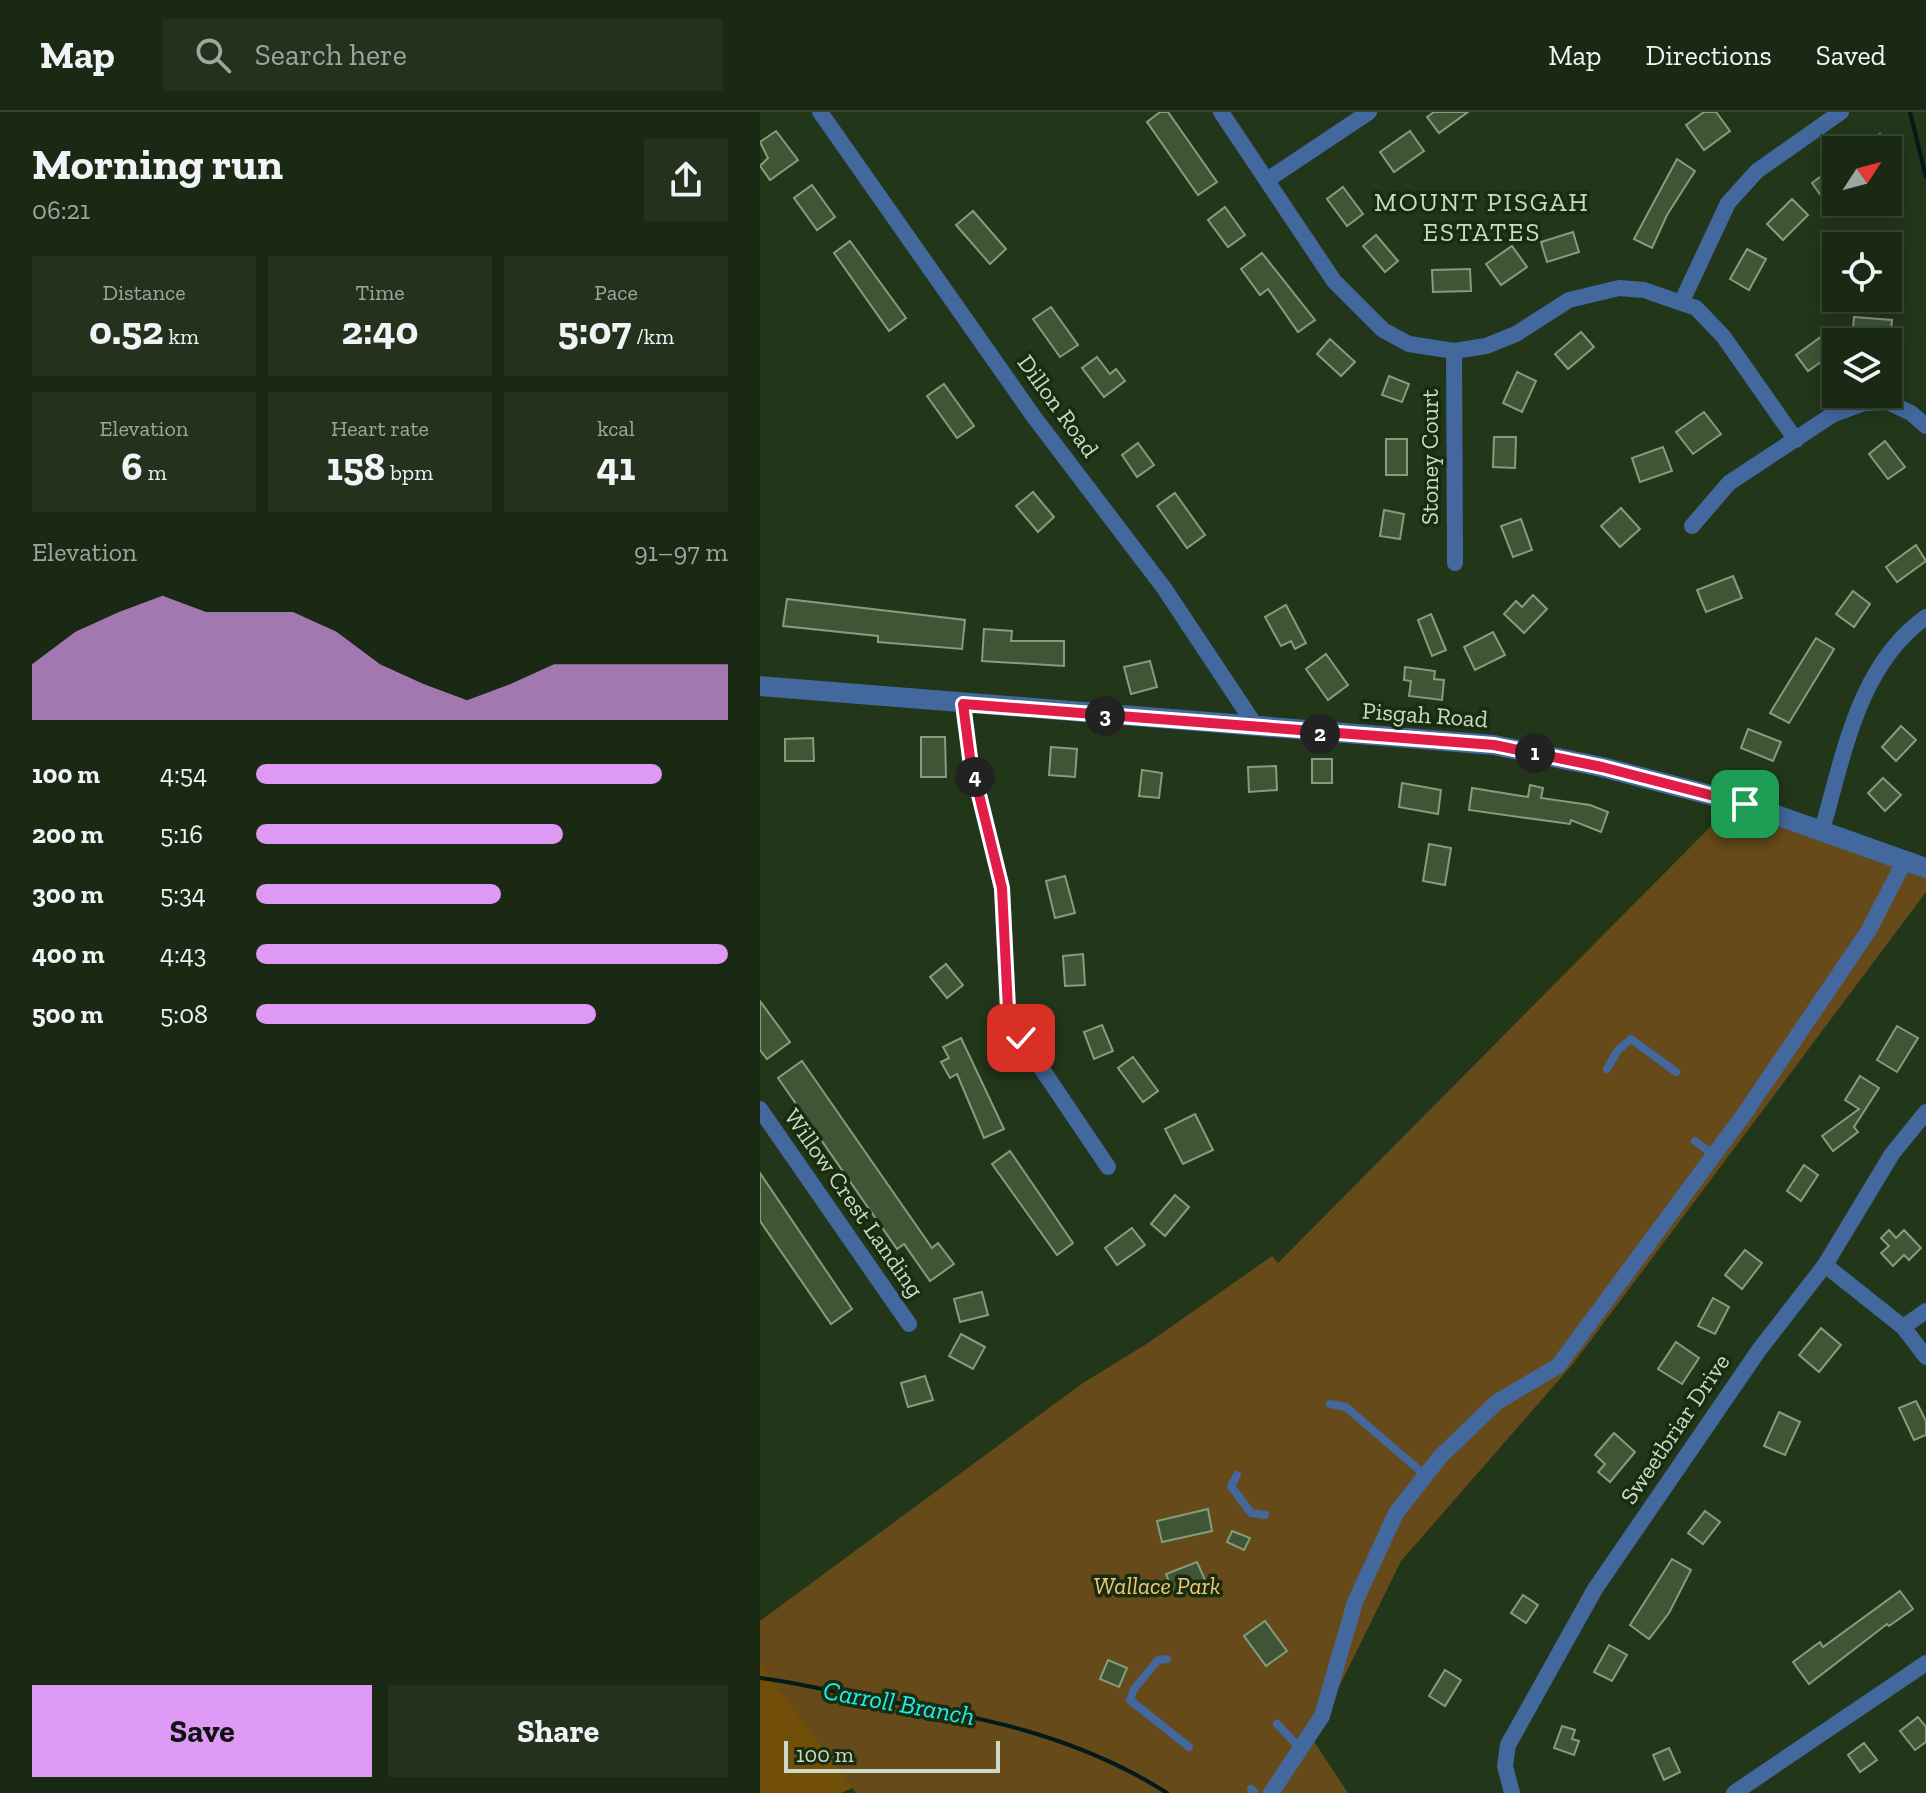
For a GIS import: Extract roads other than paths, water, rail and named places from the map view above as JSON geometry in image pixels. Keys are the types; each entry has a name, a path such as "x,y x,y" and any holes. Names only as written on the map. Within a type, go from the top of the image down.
{"street":[{"name":"Dillon Road","path":"820,112 1034,417 1164,588 1257,728"},
{"path":"1221,112 1334,281 1359,310 1383,330 1409,344 1454,351 1486,346 1516,334 1569,300 1592,292 1619,288 1644,290 1696,308 1723,336 1796,440"},
{"path":"1267,180 1369,112"},
{"path":"1682,301 1728,203 1757,171 1841,112"},
{"name":"Stoney Court","path":"1454,351 1455,563"},
{"path":"1692,526 1729,483 1832,415 1864,403 1888,402 1926,426"},
{"path":"1822,830 1861,699 1899,640 1926,617"},
{"name":"Pisgah Road","path":"760,686 1494,745 1616,770 1745,804 1926,868"},
{"path":"963,704 970,758 1002,888 1008,1009 1038,1064 1108,1167"},
{"path":"1271,1793 1322,1716 1355,1602 1396,1513 1426,1476 1497,1402 1558,1366 1714,1155 1733,1117 1869,930 1905,860"},
{"name":"Willow Crest Landing","path":"760,1109 909,1324"},
{"name":"Sweetbriar Drive","path":"1512,1793 1505,1766 1508,1745 1595,1589 1759,1350 1825,1265 1892,1154 1926,1112"},
{"path":"1825,1265 1903,1327 1926,1357"},
{"path":"1903,1327 1926,1311"},
{"path":"1734,1793 1926,1663"}],"lane":[{"path":"1607,1069 1618,1050 1631,1039 1676,1072"},
{"path":"1695,1141 1714,1155"},
{"path":"1330,1404 1346,1407 1426,1476"},
{"path":"1237,1475 1231,1486 1251,1513 1265,1515"},
{"path":"1167,1659 1158,1660 1134,1689 1130,1700 1189,1747"},
{"path":"1277,1724 1299,1747"}],"waterway":[{"path":"1910,112 1926,177"},
{"name":"Carroll Branch","path":"760,1678 946,1712 1022,1730 1096,1756 1167,1793"}],"district":[{"name":"MOUNT PISGAH ESTATES","path":"1482,217"}],"park label":[{"name":"Wallace Park","path":"1157,1586"}]}
